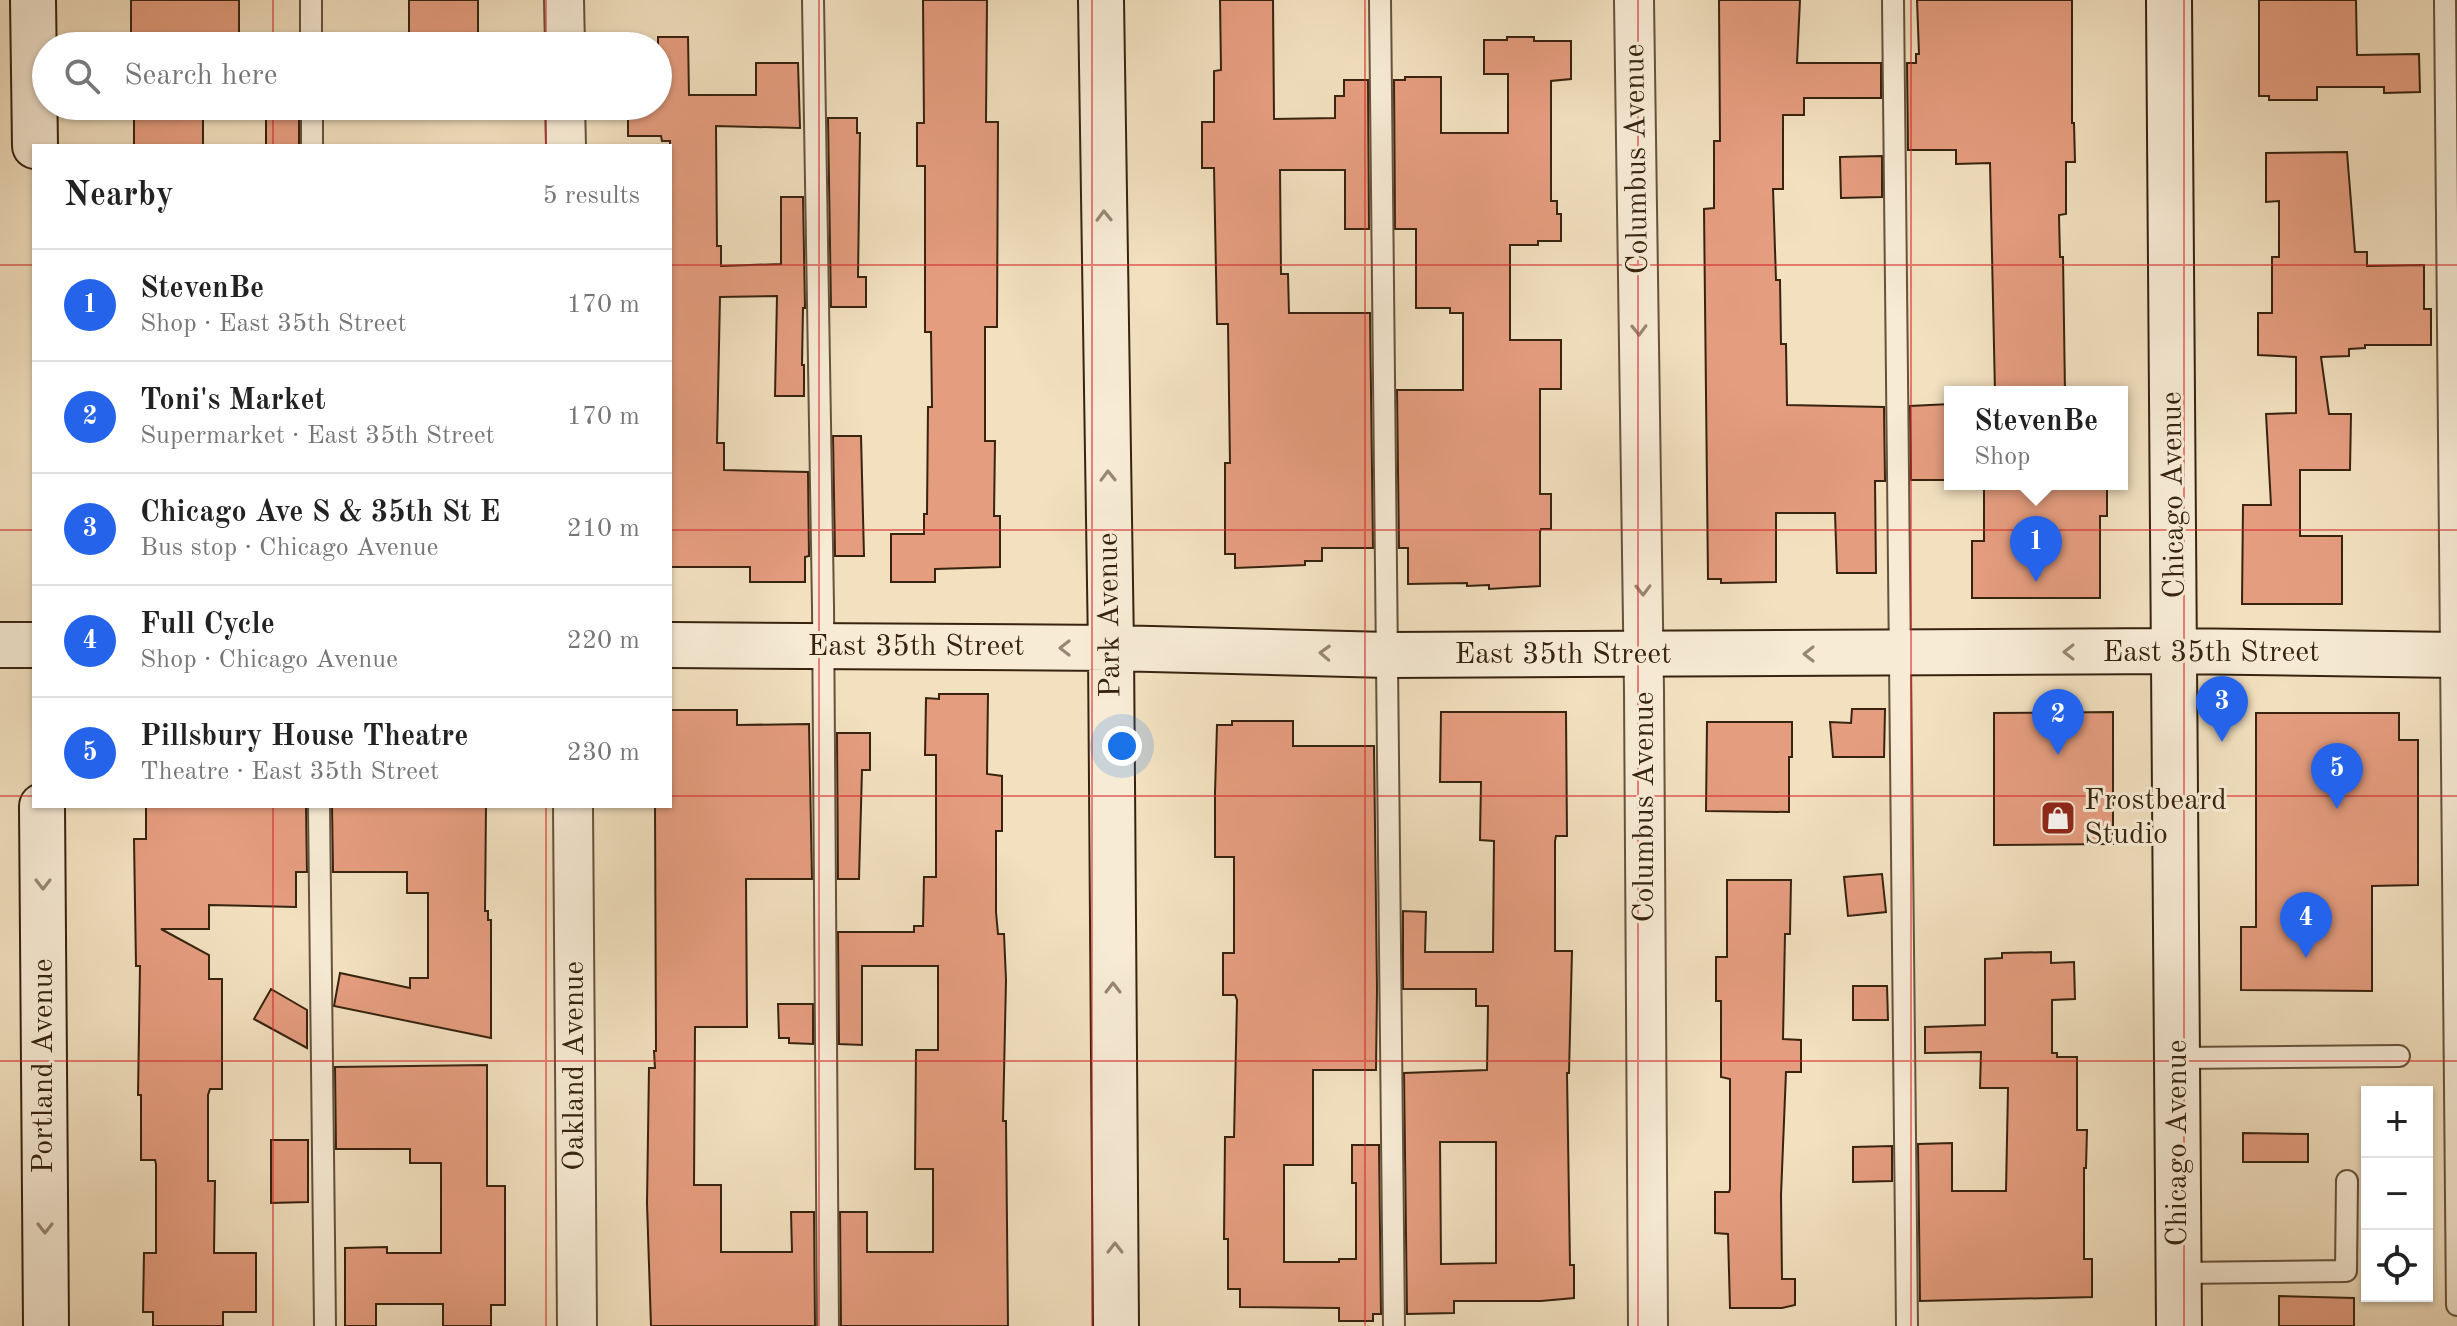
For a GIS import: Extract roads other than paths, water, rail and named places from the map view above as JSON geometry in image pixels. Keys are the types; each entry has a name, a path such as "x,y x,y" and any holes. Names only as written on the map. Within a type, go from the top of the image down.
{"street":[{"path":"33,0 33,32"},
{"path":"564,0 565,32"},
{"name":"Park Avenue","path":"1101,0 1111,648 1116,1326"},
{"name":"Columbus Avenue","path":"1634,0 1644,654 1648,1326"},
{"name":"Chicago Avenue","path":"2169,0 2179,1326"},
{"path":"35,120 35,144"},
{"path":"565,120 566,144"},
{"path":"0,645 32,645"},
{"name":"East 35th Street","path":"672,645 1111,648 1388,655 2175,651 2455,655"},
{"name":"Portland Avenue","path":"42,808 46,1326"},
{"name":"Oakland Avenue","path":"573,808 577,1326"}],"lane":[{"path":"311,0 311,32"},
{"path":"813,0 823,647 828,1326"},
{"path":"1380,0 1394,1326"},
{"path":"1893,0 1907,1326"},
{"path":"2445,0 2455,655 2457,1305"},
{"path":"312,120 312,144"},
{"path":"319,808 325,1326"},
{"path":"2178,1058 2399,1056"},
{"path":"2179,1273 2346,1271 2347,1181"}],"place":[{"name":"StevenBe","path":"2036,582"},
{"name":"Chicago Ave S & 35th St E","path":"2222,742"},
{"name":"Toni's Market","path":"2058,755"},
{"name":"Pillsbury House Theatre","path":"2337,809"},
{"name":"Frostbeard Studio","path":"2058,818"},
{"name":"Full Cycle","path":"2306,958"}]}
